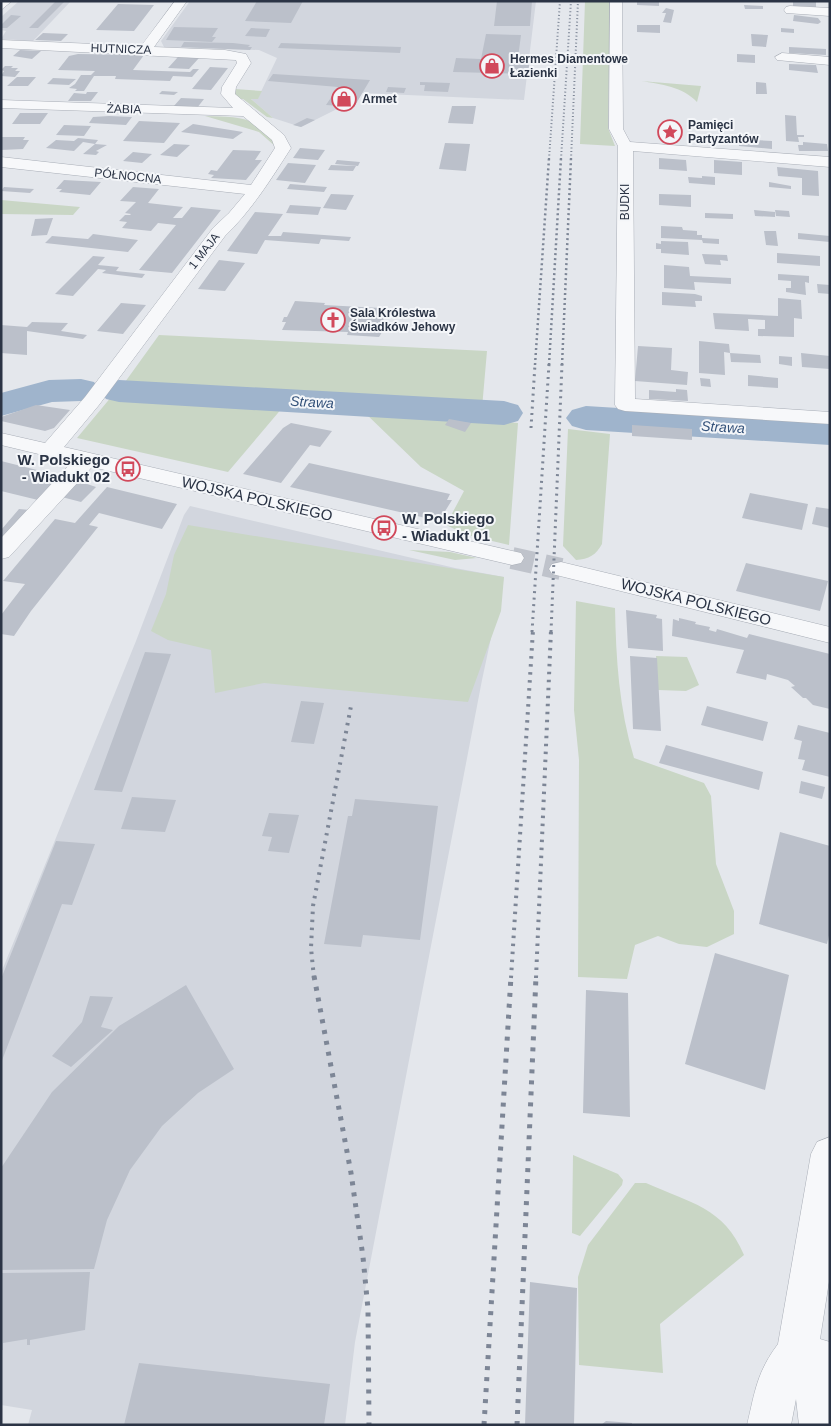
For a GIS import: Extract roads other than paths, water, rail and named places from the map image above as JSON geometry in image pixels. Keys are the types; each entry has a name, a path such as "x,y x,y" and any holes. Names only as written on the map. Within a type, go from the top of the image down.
{"street":[{"path":"1,6 6,1"},
{"path":"145,50 181,1"},
{"name":"BUDKI","path":"616,1 616,129 626,146 625,404 830,418"},
{"path":"790,10 830,12"},
{"name":"HUTNICZA","path":"1,44 225,54 241,57"},
{"name":"1 MAJA","path":"49,451 92,401 219,232 235,217 283,148 280,138 231,99 228,91 245,61 241,57"},
{"path":"782,57 830,61"},
{"name":"ŻABIA","path":"1,104 224,114 246,112"},
{"path":"626,146 830,162"},
{"name":"PÓŁNOCNA","path":"1,162 254,190"},
{"name":"WOJSKA POLSKIEGO","path":"1,439 512,558"},
{"path":"1,552 86,460"},
{"name":"WOJSKA POLSKIEGO","path":"561,569 830,635"},
{"path":"821,1425 820,1403 812,1378 830,1154"},
{"path":"769,1425 779,1377 814,1358"}],"waterway":[{"name":"Strawa","path":"3,405 49,391 81,390"},
{"name":"Strawa","path":"119,391 504,413"},
{"name":"Strawa","path":"586,418 830,433"}],"tunnel":[{"path":"512,558 561,569"}],"railway":[{"path":"549,159 560,1"},
{"path":"561,159 571,1"},
{"path":"571,159 578,1"},
{"path":"535,365 549,158"},
{"path":"549,365 561,158"},
{"path":"562,365 571,158"},
{"path":"531,428 535,364"},
{"path":"532,632 549,364"},
{"path":"551,632 562,364"},
{"path":"511,978 533,630"},
{"path":"536,978 551,630"},
{"path":"314,978 311,948 313,906 351,706"},
{"path":"314,976 351,1173 363,1257 368,1309 369,1425"},
{"path":"484,1425 511,976"},
{"path":"517,1425 536,976"}],"place":[{"name":"Hermes Diamentowe Łazienki","path":"492,66"},
{"name":"Armet","path":"344,99"},
{"name":"Pamięci Partyzantów","path":"670,132"},
{"name":"Sala Królestwa Świadków Jehowy","path":"333,320"},
{"name":"W. Polskiego - Wiadukt 02","path":"128,469"},
{"name":"W. Polskiego - Wiadukt 01","path":"384,528"}]}
